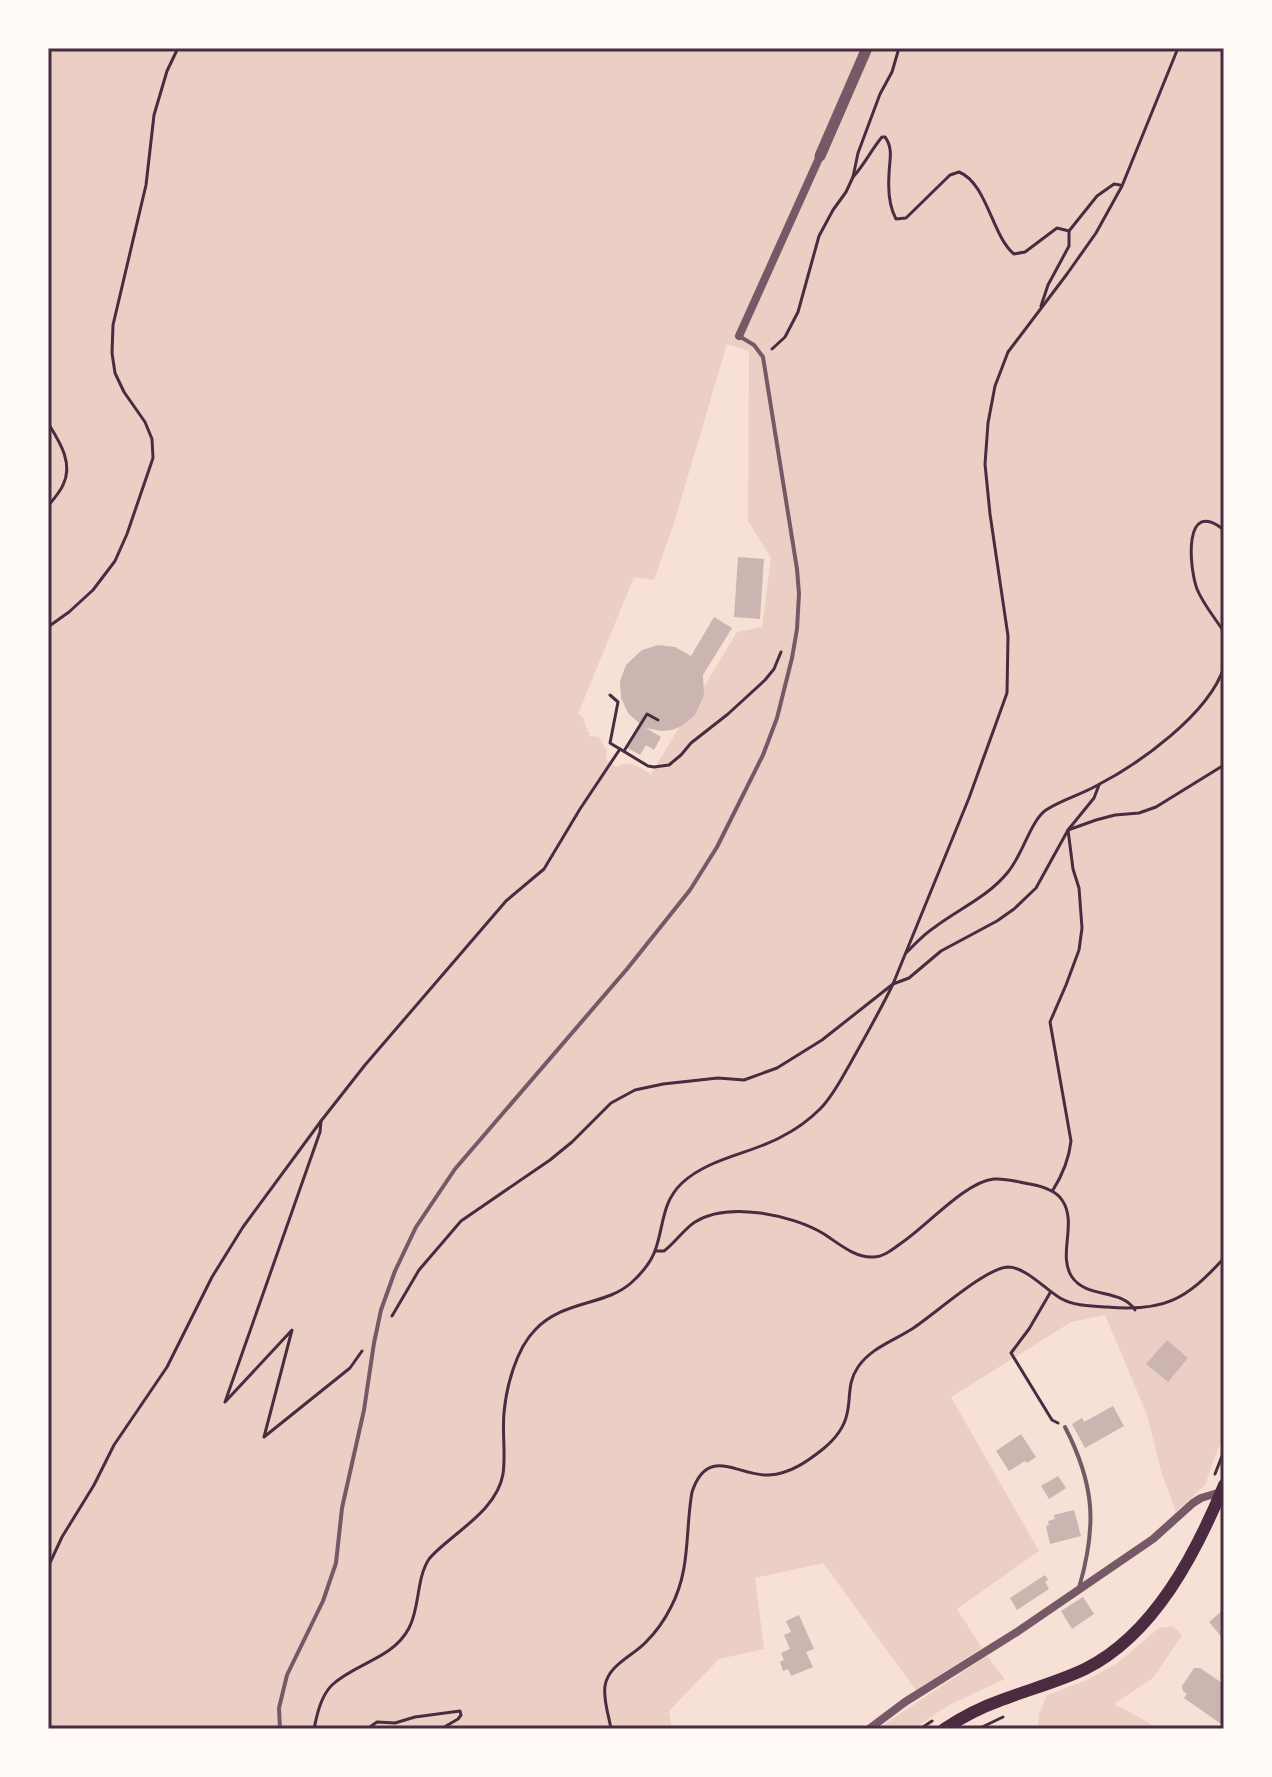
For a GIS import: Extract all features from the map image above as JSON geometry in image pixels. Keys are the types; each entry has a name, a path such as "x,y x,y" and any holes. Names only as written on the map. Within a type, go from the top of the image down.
{"main road":[{"path":"944,1729 995,1702 1086,1668 1138,1631 1161,1602 1207,1525 1222,1488"}],"street":[{"path":"739,336 867,48"},
{"path":"869,1729 905,1702 1017,1632 1153,1539 1193,1503 1222,1488"}],"lane":[{"path":"280,1729 279,1708 287,1675 323,1601 336,1563 342,1508 364,1410 381,1310 416,1227 455,1169 627,969 690,890 717,847 763,755 777,718 797,629 797,569 763,357 754,345 739,336"},
{"path":"1065,1427 1088,1483 1091,1516 1089,1547 1078,1590"}],"path":[{"path":"48,627 93,590 115,561 153,458 152,439 145,422 115,373 113,325 146,185 154,115 167,71 178,48"},
{"path":"763,357 785,337 793,324 819,236 853,177 858,153 899,48"},
{"path":"314,1729 320,1703 332,1685 402,1640 411,1626 429,1559 483,1511 495,1494 503,1475 507,1391 521,1350 534,1330 568,1308 613,1294 630,1284 655,1250 670,1197 683,1182 706,1168 780,1138 821,1108 880,1012 969,798 1007,693 1008,636 985,464 995,386 1008,352 1096,233 1122,186 1178,48"},
{"path":"853,177 878,141 885,137 891,151 890,205 896,219 906,218 950,175 959,172 969,178 988,207 1006,246 1014,254 1025,252 1057,228 1069,231"},
{"path":"1040,309 1048,285 1069,246 1069,231 1097,196 1114,184 1122,186"},
{"path":"48,423 62,446 67,471 64,484 48,506"},
{"path":"1224,530 1208,521 1201,523 1195,529 1189,548 1198,590 1224,632"},
{"path":"610,695 618,702 610,743 648,766 669,765 770,675 785,643 797,629"},
{"path":"905,954 920,938 993,888 1009,872 1045,811 1099,785 1168,738 1211,694 1224,667"},
{"path":"48,1567 114,1445 167,1367 212,1277 243,1227 365,1065 506,901 544,869 580,809 647,714 658,720"},
{"path":"1068,830 1096,820 1156,807 1224,765"},
{"path":"392,1315 419,1270 461,1221 550,1160 611,1103 635,1090 649,1087 718,1078 744,1080 777,1068 822,1040 893,984 909,978 941,951 1014,909 1036,888 1068,830 1094,798 1099,785"},
{"path":"1052,1191 1061,1178 1071,1141 1050,1022 1079,950 1082,928 1079,888 1068,830"},
{"path":"321,1121 320,1132 225,1402 292,1330 264,1437 350,1368 363,1350 374,1343"},
{"path":"655,1250 664,1251 694,1222 713,1215 750,1210 815,1228 860,1255 884,1255 985,1180 1006,1179 1040,1186 1062,1200 1068,1216 1069,1273 1081,1286 1127,1301 1135,1310"},
{"path":"611,1729 605,1694 608,1678 611,1671 645,1644 671,1607 687,1553 692,1492 701,1476 715,1466 769,1475 796,1467 825,1448 837,1435 848,1413 850,1382 865,1358 997,1270 1012,1267 1028,1274 1065,1301 1135,1310 1178,1299 1196,1287 1224,1258"},
{"path":"1050,1292 1011,1353 1052,1420 1065,1427"},
{"path":"1207,1496 1224,1451"},
{"path":"367,1729 377,1722 395,1723 460,1711 458,1719 441,1729"},
{"path":"978,1729 1010,1713"}],"shaded area":[{"path":"48,48 1224,48 1224,1432 1205,1485 1176,1512 1161,1471 1147,1415 1105,1315 1071,1322 951,1397 1039,1551 957,1609 982,1648 916,1690 823,1563 755,1578 764,1649 719,1659 669,1711 672,1729 48,1729","holes":["727,344 749,351 748,521 771,558 762,627 737,632 651,774 626,763 617,767 606,760 607,752 599,737 589,736 584,718 578,714 634,577 654,580"]},
{"path":"1173,1626 1182,1635 1153,1678 1114,1704 1156,1729 1038,1729 1039,1714 1047,1695 1087,1680 1116,1664 1159,1628"},
{"path":"987,1656 1005,1679 947,1706 914,1729 877,1729"}],"building":[{"path":"738,557 764,559 760,619 734,617"},
{"path":"714,617 732,628 703,675 704,695 695,715 672,730 646,728 661,737 654,750 646,745 640,755 626,747 640,724 628,713 621,698 620,681 626,665 642,650 658,645 675,647 691,656"},
{"path":"1167,1340 1188,1358 1168,1382 1146,1364"},
{"path":"1113,1406 1124,1426 1085,1448 1072,1424 1082,1418 1084,1422"},
{"path":"1021,1434 1036,1457 1009,1471 996,1451"},
{"path":"1058,1476 1066,1488 1049,1499 1041,1486"},
{"path":"1074,1510 1081,1536 1050,1544 1046,1526 1049,1525 1048,1521 1055,1519 1054,1515"},
{"path":"1045,1575 1049,1589 1017,1610 1010,1598"},
{"path":"1083,1597 1094,1614 1072,1629 1061,1611"},
{"path":"1224,1611 1224,1640 1209,1622"},
{"path":"799,1615 814,1649 806,1652 813,1667 791,1676 788,1669 783,1671 781,1653 790,1649 784,1635 791,1632 786,1621"},
{"path":"1194,1668 1200,1668 1222,1683 1224,1680 1224,1726 1184,1698 1187,1694 1182,1686"}]}
